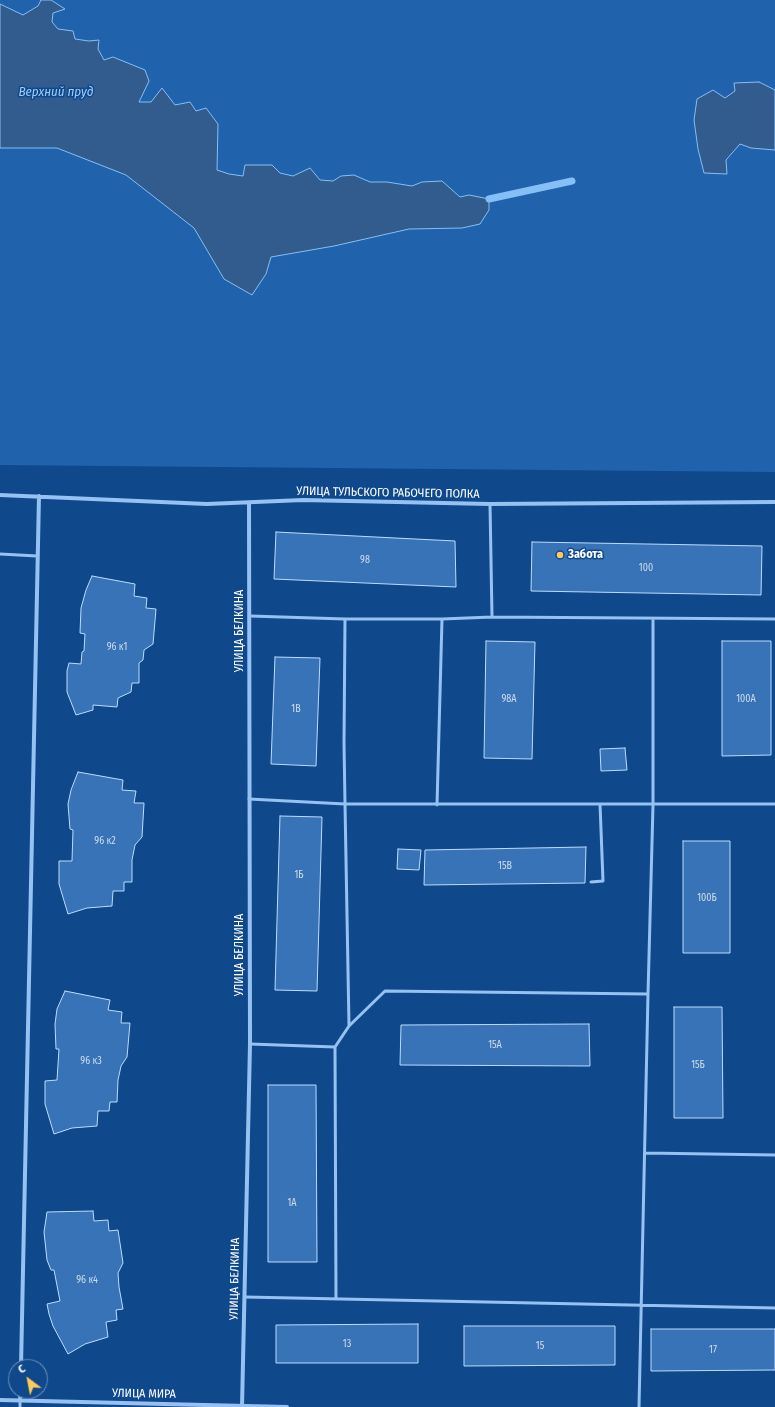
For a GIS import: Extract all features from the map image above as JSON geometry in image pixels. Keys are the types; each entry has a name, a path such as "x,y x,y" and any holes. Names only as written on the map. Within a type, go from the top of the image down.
{"street":[{"name":"УЛИЦА ТУЛЬСКОГО РАБОЧЕГО ПОЛКА","path":"0,495 207,504 303,500 490,504 775,502"},
{"path":"21,1359 39,496"},
{"name":"УЛИЦА БЕЛКИНА","path":"242,1407 250,1044 249,503"},
{"name":"УЛИЦА МИРА","path":"0,1400 287,1407"}],"lane":[{"path":"490,504 492,617"},
{"path":"0,554 37,556"},
{"path":"250,616 345,619 442,619 492,617 653,620 775,619"},
{"path":"345,619 344,744 349,1026"},
{"path":"436,805 442,619"},
{"path":"639,1407 640,1304 653,804 653,620"},
{"path":"249,799 345,804 436,805 775,804"},
{"path":"591,882 603,881 600,804"},
{"path":"336,1299 335,1047 349,1026 385,991 648,994"},
{"path":"250,1044 335,1047"},
{"path":"645,1153 775,1156"},
{"path":"245,1296 775,1308"},
{"path":"20,1400 20,1407"}],"shaded area":[{"path":"0,0 775,0 775,472 0,465"}],"water":[{"name":"Верхний пруд","path":"41,0 51,0 65,9 53,13 52,22 58,29 73,31 75,39 89,41 99,40 98,49 104,60 113,57 145,70 149,81 139,102 151,102 162,88 175,105 190,102 196,111 206,108 218,124 217,170 243,176 245,165 272,165 280,173 293,176 310,168 320,180 333,181 341,176 354,175 370,182 387,182 412,186 422,182 442,181 460,197 469,195 489,199 489,210 480,224 462,228 409,229 334,246 271,257 266,274 252,295 224,279 194,228 126,175 57,148 0,148 0,4 23,15 38,6"},
{"path":"759,82 775,90 775,150 751,148 740,144 726,160 727,174 704,173 698,149 694,120 697,99 713,90 725,98 735,91 734,83"}],"building":[{"path":"276,532 455,541 456,587 274,579"},
{"path":"532,542 762,546 761,595 531,591"},
{"path":"92,576 135,584 134,596 147,598 146,608 156,609 153,644 144,650 143,660 139,663 139,683 132,683 131,692 118,698 117,707 93,705 93,710 76,715 67,692 67,671 69,663 81,664 82,652 84,651 85,634 80,633 81,608"},
{"path":"486,641 535,642 532,759 484,758"},
{"path":"722,641 771,641 771,755 722,756"},
{"path":"275,657 320,658 316,766 271,764"},
{"path":"625,748 627,770 601,771 600,749"},
{"path":"78,772 123,780 122,790 136,791 134,803 144,803 142,837 135,845 132,860 132,882 124,882 124,891 113,891 112,906 87,908 68,914 59,884 59,861 72,861 73,830 70,829 68,804 71,790"},
{"path":"280,816 322,817 317,991 275,990"},
{"path":"683,841 730,841 730,953 683,953"},
{"path":"586,847 585,883 424,885 425,850"},
{"path":"398,849 421,850 419,870 397,869"},
{"path":"65,991 110,1000 108,1010 122,1012 121,1023 130,1023 127,1057 121,1066 118,1080 117,1102 110,1102 109,1111 98,1111 97,1126 72,1128 54,1134 45,1104 45,1081 57,1080 59,1049 56,1049 55,1024 57,1009"},
{"path":"674,1007 722,1007 723,1118 674,1118"},
{"path":"589,1024 590,1066 400,1065 401,1025"},
{"path":"268,1085 316,1085 317,1262 268,1262"},
{"path":"93,1211 94,1221 108,1220 109,1231 118,1230 123,1263 118,1273 123,1309 116,1310 117,1320 106,1322 108,1337 85,1344 68,1354 53,1326 47,1304 60,1301 54,1270 51,1270 47,1260 44,1232 47,1212"},
{"path":"418,1324 418,1363 276,1363 276,1325"},
{"path":"464,1326 615,1326 615,1365 464,1366"},
{"path":"651,1329 775,1329 775,1370 651,1371"}],"waterway":[{"path":"489,199 572,181"}],"place":[{"name":"Забота","path":"560,555"}]}
